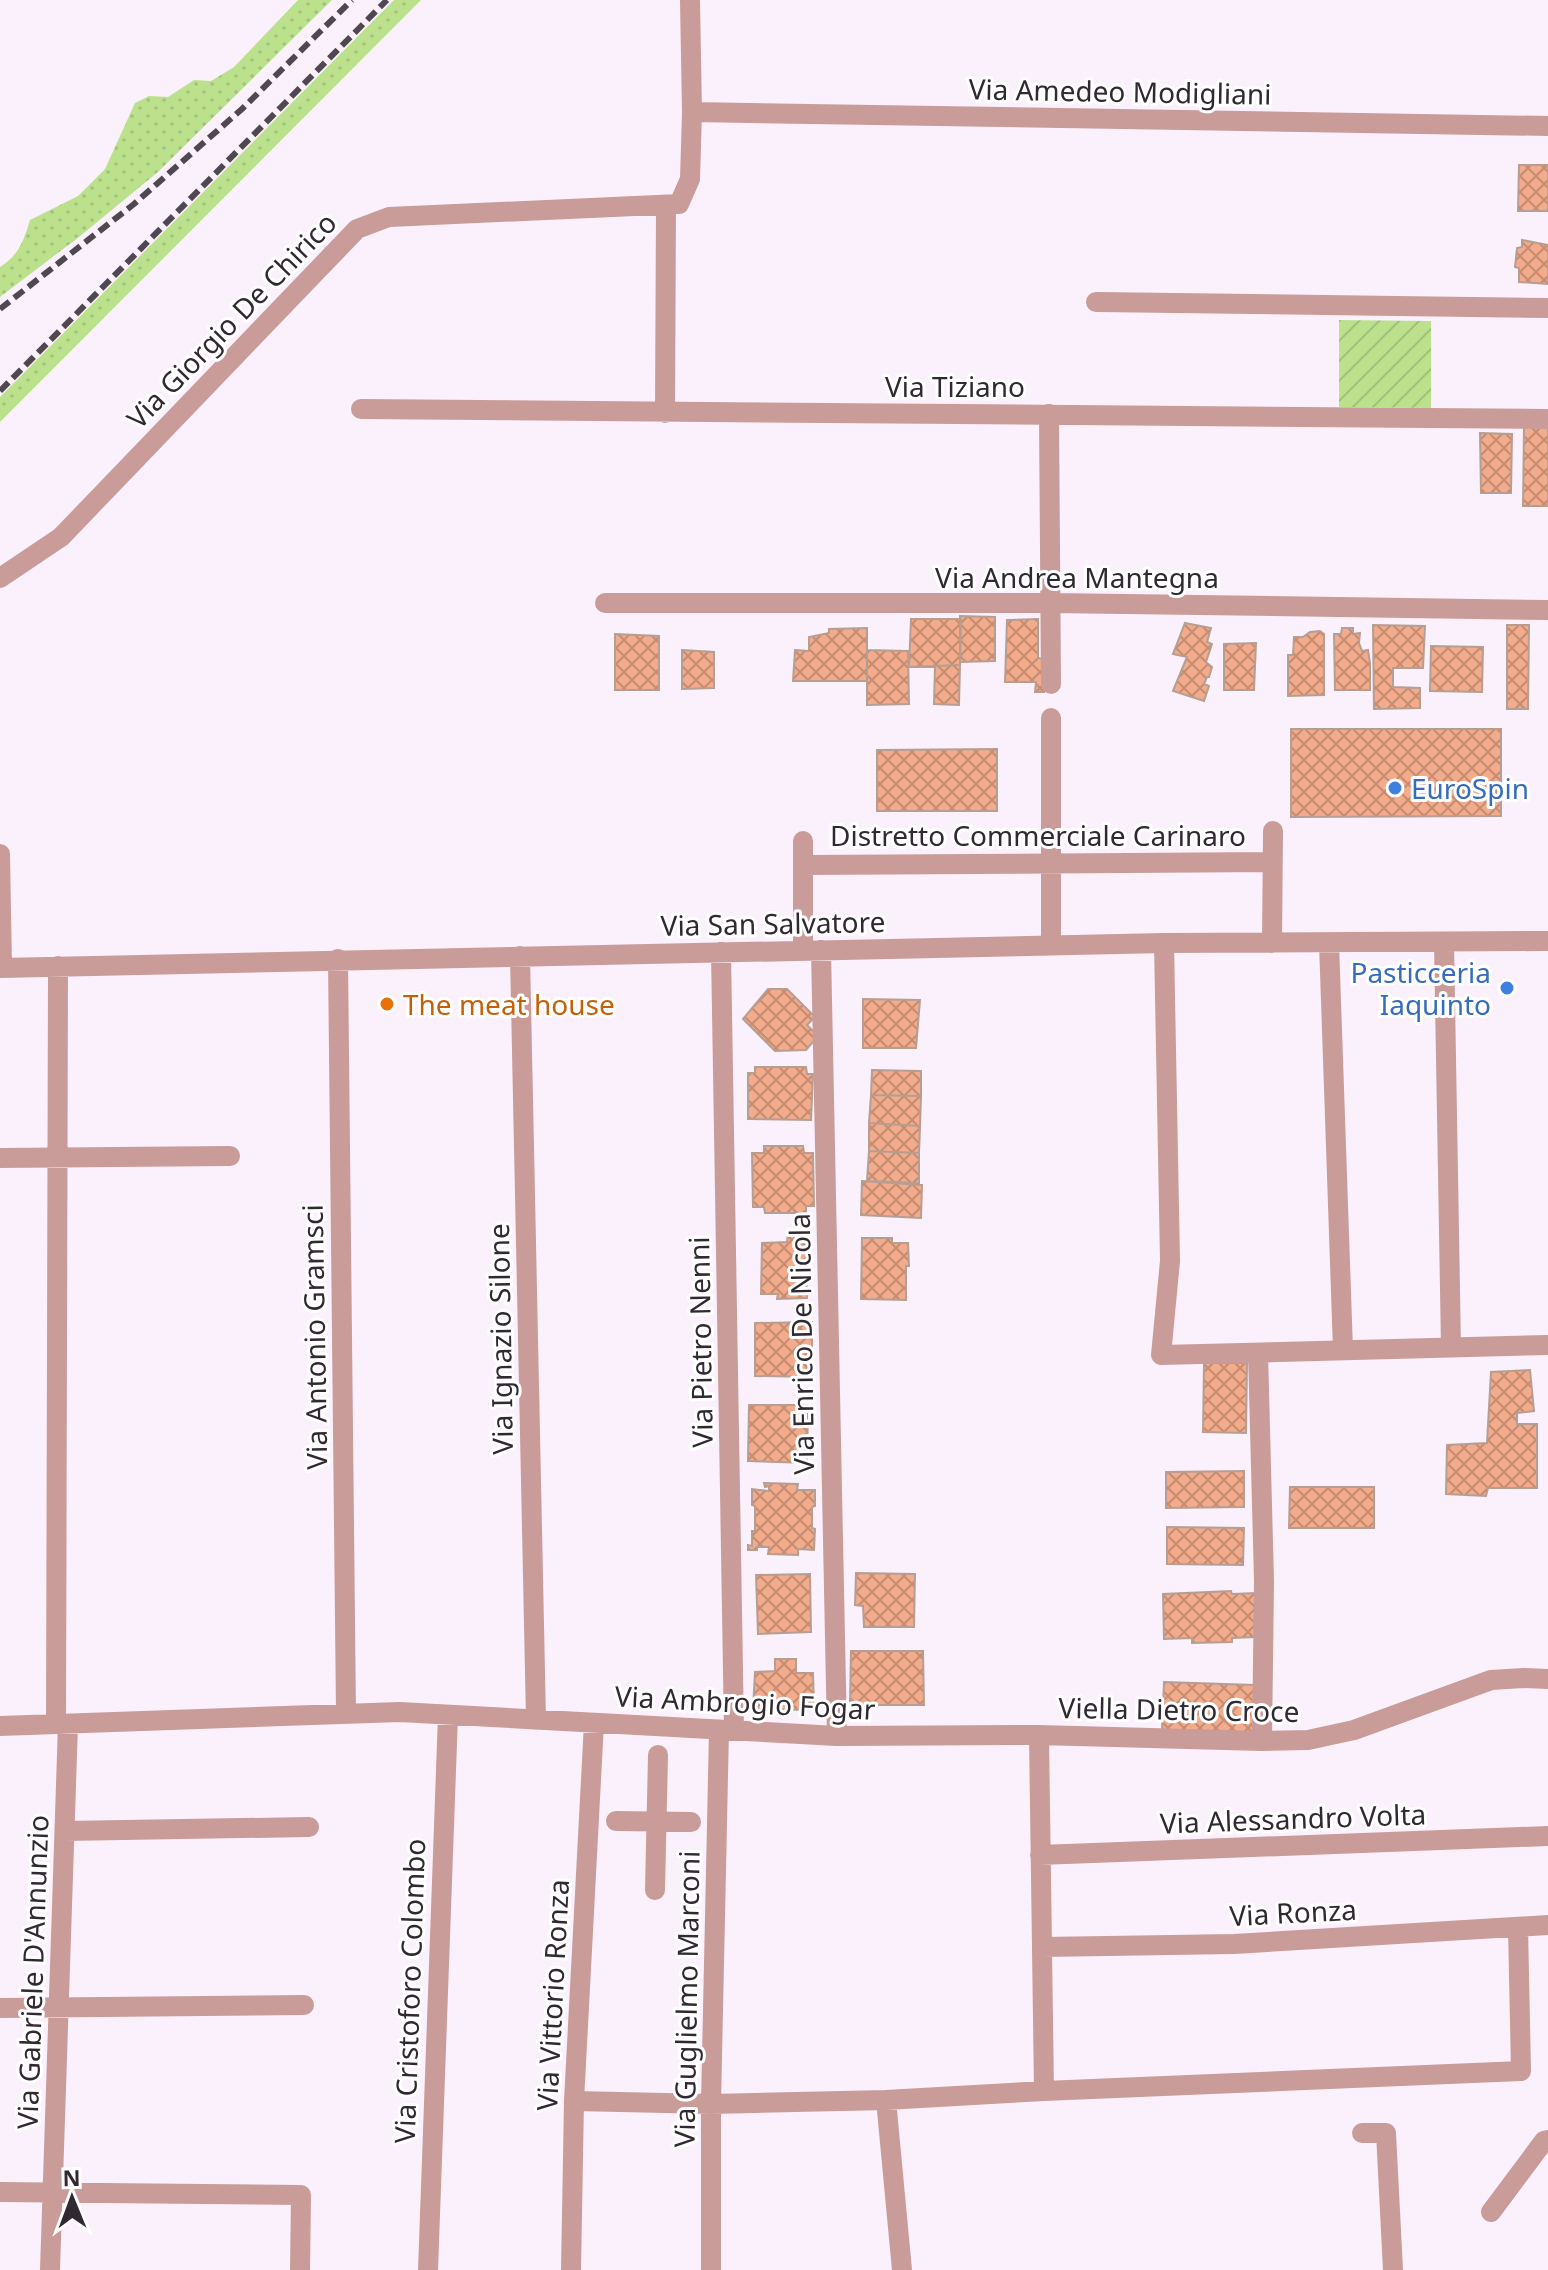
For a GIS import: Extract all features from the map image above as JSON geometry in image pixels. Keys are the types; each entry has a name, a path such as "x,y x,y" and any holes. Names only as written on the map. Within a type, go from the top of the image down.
{"street":[{"path":"665,413 666,205 679,204 690,179 690,0"},
{"name":"Via Amedeo Modigliani","path":"692,112 1548,126"},
{"name":"Via Giorgio De Chirico","path":"0,578 61,537 357,229 389,217 666,205"},
{"path":"1096,302 1548,308"},
{"name":"Via Tiziano","path":"361,409 1548,419"},
{"path":"1049,414 1051,684"},
{"name":"Via Andrea Mantegna","path":"605,603 1051,603 1548,610"},
{"path":"1051,718 1051,945"},
{"path":"1272,943 1273,831"},
{"name":"Via Enrico De Nicola","path":"803,841 812,950 837,1736"},
{"path":"0,854 1,968"},
{"name":"Distretto Commerciale Carinaro","path":"803,865 1273,862"},
{"name":"Via San Salvatore","path":"1,968 1164,943 1548,941"},
{"path":"1164,943 1170,1261 1161,1355 1548,1345"},
{"path":"1329,943 1343,1350"},
{"path":"1444,943 1451,1347"},
{"name":"Via Pietro Nenni","path":"721,952 727,1730"},
{"name":"Via Ignazio Silone","path":"520,956 536,1720"},
{"name":"Via Antonio Gramsci","path":"338,959 346,1714"},
{"name":"Via Gabriele D'Annunzio","path":"50,2270 65,1831 57,1157 58,966"},
{"path":"0,1158 230,1156"},
{"path":"1258,1353 1264,1581 1262,1741"},
{"name":"Viella Dietro Croce","path":"1039,1735 1308,1740 1354,1730 1491,1680 1548,1679"},
{"name":"Via Ambrogio Fogar","path":"0,1726 400,1712 837,1736 1039,1735"},
{"name":"Via Cristoforo Colombo","path":"428,2270 448,1715"},
{"name":"Via Vittorio Ronza","path":"571,2270 574,2101 594,1723"},
{"name":"Via Guglielmo Marconi","path":"711,2270 711,2104 727,1730"},
{"path":"1039,1735 1044,2091"},
{"path":"655,1890 658,1755"},
{"path":"616,1821 691,1822"},
{"path":"65,1831 309,1827"},
{"name":"Via Alessandro Volta","path":"1040,1855 1548,1836"},
{"name":"Via Ronza","path":"1042,1947 1234,1944 1548,1925"},
{"path":"574,2101 711,2104 886,2100 1521,2071 1518,1927"},
{"path":"0,2008 304,2005"},
{"path":"886,2100 902,2270"},
{"path":"1362,2133 1386,2133 1393,2270"},
{"path":"1491,2212 1544,2141 1548,2140"},
{"path":"0,2192 301,2195 300,2270"}],"green space":[{"path":"298,0 332,0 158,172 0,297 0,267 20,246 30,220 78,196 105,169 135,103 149,96 168,97 194,80 211,81 234,67"},
{"path":"394,0 421,0 0,422 0,397"},
{"path":"1339,320 1431,321 1431,408 1339,407"}],"building":[{"path":"1519,165 1548,165 1548,211 1518,211"},
{"path":"1522,240 1548,245 1548,284 1519,282 1519,268 1515,267 1517,248 1522,247"},
{"path":"1524,427 1548,427 1548,506 1523,506"},
{"path":"1480,433 1512,434 1511,493 1481,493"},
{"path":"960,616 995,617 995,661 960,662"},
{"path":"911,619 961,619 960,665 909,667"},
{"path":"1038,619 1038,658 1044,659 1044,692 1035,692 1036,682 1005,682 1007,620"},
{"path":"1185,623 1211,628 1207,642 1212,644 1206,662 1212,667 1204,684 1209,686 1204,701 1173,691 1187,657 1173,654"},
{"path":"1373,625 1425,626 1423,668 1393,668 1393,687 1420,688 1420,708 1374,709"},
{"path":"1507,625 1529,625 1528,709 1507,709"},
{"path":"867,628 867,681 793,681 795,650 809,651 809,637 829,633 829,629"},
{"path":"1342,628 1353,628 1353,634 1360,633 1362,651 1368,650 1370,690 1335,690 1334,634 1341,634"},
{"path":"1320,631 1324,634 1324,695 1288,696 1288,655 1293,655 1294,637"},
{"path":"615,634 659,636 659,690 615,690"},
{"path":"1256,643 1254,690 1224,690 1224,644"},
{"path":"1431,646 1483,647 1482,692 1430,691"},
{"path":"682,650 714,652 714,688 682,689"},
{"path":"867,650 908,651 909,704 867,705"},
{"path":"960,665 959,705 934,704 935,666"},
{"path":"1291,729 1501,729 1501,816 1291,817"},
{"path":"997,749 997,811 877,811 877,750"},
{"path":"768,989 787,989 815,1017 807,1025 818,1036 806,1050 775,1051 743,1019"},
{"path":"863,999 920,1000 916,1048 863,1048"},
{"path":"755,1067 806,1067 807,1074 813,1074 811,1120 748,1119 748,1073 755,1073"},
{"path":"872,1070 921,1071 921,1096 871,1095"},
{"path":"871,1095 921,1096 920,1126 869,1123"},
{"path":"869,1123 920,1126 919,1153 869,1151"},
{"path":"764,1146 803,1146 804,1153 813,1153 814,1206 806,1206 806,1213 765,1213 764,1207 753,1207 752,1153 764,1153"},
{"path":"869,1151 919,1153 919,1183 867,1181"},
{"path":"862,1181 922,1185 921,1218 861,1215"},
{"path":"788,1233 805,1233 807,1298 777,1299 778,1294 761,1294 762,1243 787,1242"},
{"path":"862,1238 892,1238 892,1243 908,1243 906,1300 861,1299"},
{"path":"812,1322 812,1377 755,1376 755,1323"},
{"path":"1204,1363 1247,1363 1246,1433 1203,1432"},
{"path":"1530,1370 1534,1411 1517,1413 1517,1424 1537,1424 1537,1488 1488,1488 1486,1496 1446,1494 1447,1445 1487,1443 1491,1372"},
{"path":"749,1405 808,1405 807,1463 748,1461"},
{"path":"1244,1471 1244,1507 1166,1508 1166,1472"},
{"path":"764,1483 798,1484 797,1490 815,1490 815,1506 812,1507 814,1550 798,1549 798,1555 768,1554 769,1547 748,1550 748,1545 752,1546 752,1531 755,1531 752,1489 769,1491 769,1486 765,1487"},
{"path":"1290,1487 1374,1487 1374,1528 1289,1528"},
{"path":"1167,1527 1244,1528 1243,1565 1167,1564"},
{"path":"856,1573 915,1574 914,1627 864,1627 863,1606 855,1605"},
{"path":"810,1574 811,1632 758,1634 756,1575"},
{"path":"1231,1591 1232,1594 1256,1593 1256,1637 1232,1638 1232,1642 1192,1643 1192,1638 1164,1639 1163,1594"},
{"path":"851,1651 923,1651 924,1705 850,1705"},
{"path":"775,1659 796,1659 796,1673 813,1673 814,1710 753,1709 755,1672 775,1671"},
{"path":"1164,1682 1254,1685 1253,1733 1162,1730"}],"railway":[{"path":"0,309 134,204 242,109 352,0"},
{"path":"0,391 387,0"}],"place":[{"name":"EuroSpin","path":"1395,788"},
{"name":"Pasticceria Iaquinto","path":"1507,988"},
{"name":"The meat house","path":"387,1004"}]}
